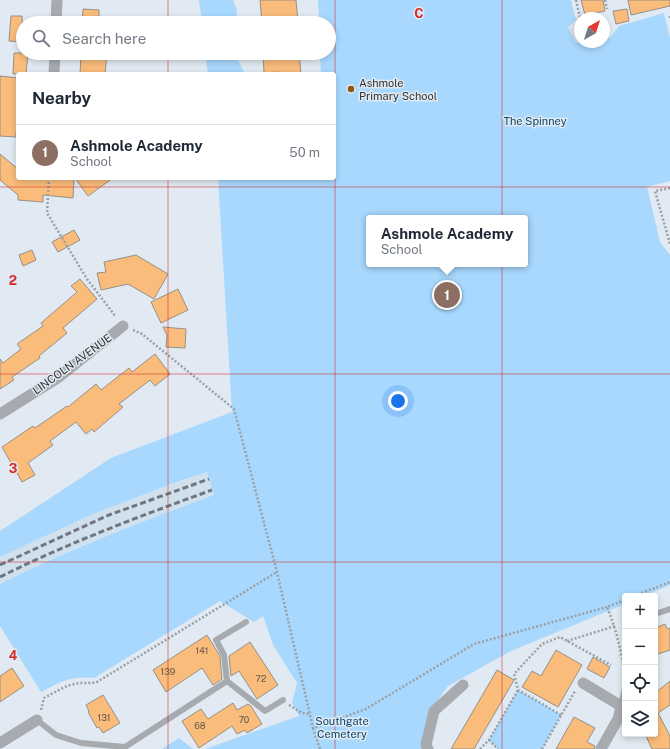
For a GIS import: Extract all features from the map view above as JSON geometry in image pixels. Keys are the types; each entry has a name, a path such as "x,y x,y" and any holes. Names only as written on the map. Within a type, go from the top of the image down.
{"street":[{"path":"56,16 57,0"},
{"path":"54,72 55,60"},
{"name":"LINCOLN AVENUE","path":"0,414 58,377 123,326"},
{"path":"428,749 426,745 434,711 462,685"},
{"path":"580,685 621,706 618,719 601,749"},
{"path":"0,743 38,720"}],"lane":[{"path":"658,613 670,609"},
{"path":"246,622 216,640 224,655 227,681 265,711 282,700"},
{"path":"38,720 56,735 81,743 126,747 227,681"},
{"path":"621,706 622,701"}],"path":[{"path":"576,0 579,12"},
{"path":"605,0 607,9"},
{"path":"49,180 47,213 87,279 123,326 142,334 234,409 277,572 313,728 320,749"},
{"path":"670,188 656,191 670,244"},
{"path":"38,720 44,698 72,684 92,684 97,682 277,572"},
{"path":"642,593 670,582"},
{"path":"313,728 366,709 474,644 607,607 622,601"},
{"path":"607,607 614,626 623,665"},
{"path":"566,641 614,626"},
{"path":"480,749 488,740 518,690 514,674 542,644 560,637 611,665"},
{"path":"542,749 580,685"},
{"path":"518,690 561,715"},
{"path":"282,700 302,713 310,714"},
{"path":"488,740 498,749"}],"shaded area":[{"path":"207,472 214,495 92,541 0,584 0,557 93,514"}],"green space":[{"path":"199,0 233,0 237,10 237,16 201,16"},
{"path":"318,0 571,0 574,12 574,22 568,27 574,39 574,48 610,48 610,38 619,26 664,13 670,38 670,181 647,187 660,242 670,255 670,585 651,593 622,593 622,605 511,651 448,686 429,712 425,749 205,749 299,716 292,703 297,683 273,645 263,616 254,622 220,601 94,678 72,679 41,692 0,626 0,584 52,559 132,526 214,495 207,472 93,514 0,557 0,531 111,458 232,412 218,180 336,180 336,72 321,72 320,60 336,60 336,16 319,16"},
{"path":"206,60 238,60 244,72 208,72"},
{"path":"518,690 561,715 542,749 498,749 489,740"},
{"path":"179,738 193,749 162,749"}],"building":[{"path":"260,0 296,0 297,16 261,16"},
{"path":"581,0 603,0 605,11 584,12"},
{"path":"628,0 670,0 670,6 631,15"},
{"path":"83,9 99,10 99,16 82,16"},
{"path":"627,9 629,21 616,24 613,11"},
{"path":"11,16 16,16 16,42 9,41"},
{"path":"14,53 16,53 16,60 27,60 26,72 16,72 16,74 13,74"},
{"path":"81,60 106,60 105,72 80,72"},
{"path":"263,60 300,60 301,72 264,72"},
{"path":"0,76 16,78 16,137 0,136"},
{"path":"0,154 16,167 16,180 74,180 73,198 43,195 43,202 18,200 18,195 0,180"},
{"path":"76,180 110,180 88,196"},
{"path":"74,230 80,240 58,252 52,242"},
{"path":"32,250 36,260 23,266 19,255"},
{"path":"136,255 168,274 154,299 128,284 101,290 97,273 106,272 104,262"},
{"path":"80,279 97,299 63,328 67,333 39,356 40,358 12,377 14,380 0,389 0,359 3,363 21,349 17,344 43,326 41,323 77,292 71,286"},
{"path":"178,289 188,310 161,323 151,302"},
{"path":"163,327 186,329 185,348 166,347 167,335"},
{"path":"155,354 170,374 155,386 150,380 119,404 123,407 94,432 92,429 86,434 76,422 50,441 53,445 28,463 35,475 22,482 2,447 33,426 35,428 67,406 68,407 96,384 101,390 129,368 132,372"},
{"path":"665,624 667,629 670,628 670,650 658,654 658,629 658,627"},
{"path":"207,635 220,656 222,679 213,685 202,668 166,692 153,670"},
{"path":"250,642 278,685 257,699 239,671 231,676 229,656"},
{"path":"556,650 582,665 558,707 522,687 532,671 541,676"},
{"path":"593,657 610,667 604,678 587,669"},
{"path":"12,668 24,686 0,702 0,676"},
{"path":"497,670 514,680 474,749 451,749"},
{"path":"670,681 670,705 658,713 658,701 658,691"},
{"path":"103,695 120,723 103,733 99,727 97,728 88,712 89,711 86,705"},
{"path":"233,703 237,710 248,704 251,706 262,724 247,733 245,730 237,734 232,726 199,748 182,721 201,709 208,719"},
{"path":"658,713 670,736 670,749 652,749 646,737 658,737"},
{"path":"574,717 595,728 587,742 595,746 594,749 556,749"}],"railway":[{"path":"0,565 109,515 209,479"},
{"path":"0,577 104,530 212,490"}],"place":[{"name":"Ashmole Primary School","path":"351,89"},
{"name":"Ashmole Academy","path":"447,295"}],"park label":[{"name":"The Spinney","path":"535,121"},
{"name":"Southgate Cemetery","path":"342,727"}]}
